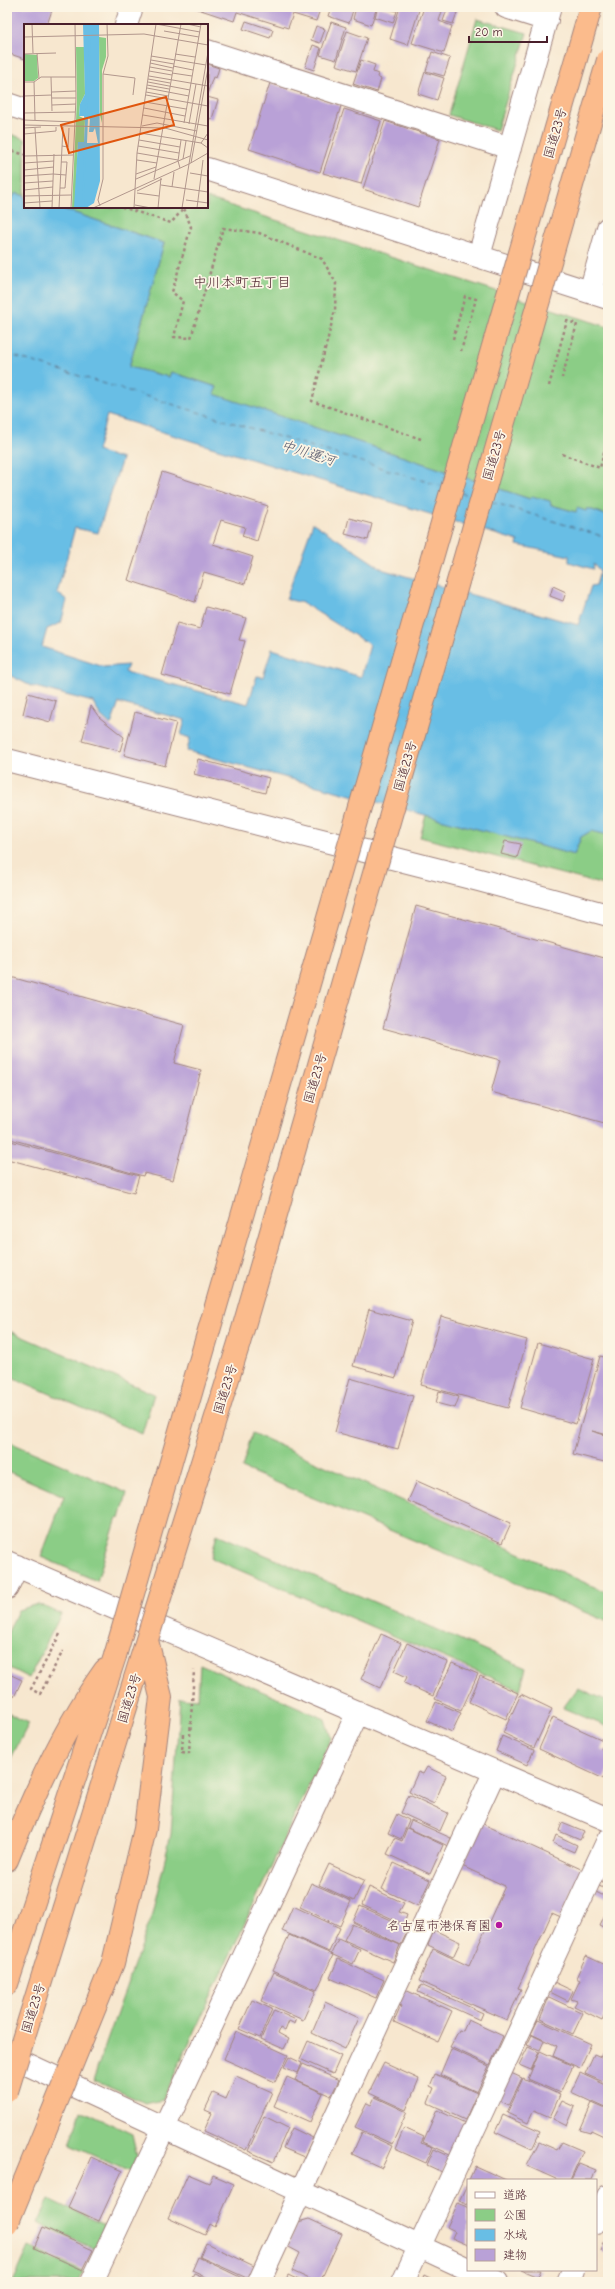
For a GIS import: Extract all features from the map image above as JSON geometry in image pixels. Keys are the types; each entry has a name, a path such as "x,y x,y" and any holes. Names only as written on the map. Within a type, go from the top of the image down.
{"highway":[{"name":"国道23号","path":"7,1984 115,1656 592,7"},
{"name":"国道23号","path":"7,2091 239,1343 608,60"},
{"path":"7,2224 27,2179 115,1956 145,1829 161,1697 147,1640"},
{"path":"7,1860 65,1736 87,1695 115,1656"}],"street":[{"path":"126,24 132,7"},
{"path":"479,256 548,13 506,7"},
{"path":"208,51 510,148"},
{"path":"7,104 24,110"},
{"path":"208,169 599,295 608,228"},
{"path":"7,760 479,880 608,915"},
{"path":"7,1588 12,1564 608,1820"},
{"path":"92,2282 358,1712"},
{"path":"259,2282 495,1771"},
{"path":"403,2282 608,1840"},
{"path":"7,2056 467,2268"},
{"path":"597,2220 608,2196"},
{"path":"473,2271 497,2282"},
{"path":"568,2282 573,2271"}],"path":[{"path":"7,149 24,155"},
{"path":"125,208 171,223 184,208 191,226 172,292 184,301 174,337 191,338 224,228 259,233 322,259 336,283 335,310 312,401 421,438"},
{"path":"453,339 465,296 476,299 461,351"},
{"path":"549,386 567,321 577,324 562,378"},
{"path":"562,454 600,468 608,437"},
{"path":"60,1634 31,1689 40,1694 63,1651"},
{"path":"183,1729 182,1752 189,1753 195,1663"}],"green space":[{"path":"477,19 527,33 497,130 449,115"},
{"path":"7,133 24,139 24,196 16,193 8,200"},
{"path":"208,198 608,327 608,516 587,508 586,511 576,512 530,499 213,394 217,387 171,372 169,377 129,367 164,243 60,208 208,208"},
{"path":"426,815 574,855 581,837 591,831 608,835 608,886 420,837"},
{"path":"7,1330 154,1394 142,1434 7,1375"},
{"path":"252,1433 608,1593 608,1622 242,1468"},
{"path":"7,1441 127,1493 120,1519 117,1518 97,1581 41,1557 64,1496 7,1471"},
{"path":"217,1534 526,1668 520,1690 211,1558"},
{"path":"38,1604 61,1614 29,1678 7,1667 7,1634 18,1610"},
{"path":"200,1664 325,1719 331,1738 163,2099 145,2103 93,2080 151,1918 171,1834 180,1698 198,1699"},
{"path":"578,1688 608,1701 608,1727 563,1708"},
{"path":"7,1713 29,1723 7,1766"},
{"path":"81,2110 132,2134 137,2156 130,2172 70,2145"},
{"path":"49,2199 105,2225 94,2249 38,2223"},
{"path":"29,2247 83,2272 79,2282 13,2282"}],"water":[{"name":"中川運河","path":"16,193 24,196 24,208 60,208 164,243 129,367 169,377 171,372 217,387 214,394 530,499 532,496 550,501 551,505 576,512 577,508 586,511 587,508 608,516 608,835 591,831 581,837 574,855 187,751 190,738 181,735 185,720 119,703 111,725 100,715 93,702 31,686 7,674 7,200 13,197","holes":["107,415 518,541 517,545 569,556 569,562 593,569 594,564 600,571 596,585 591,586 578,625 384,570 313,523 286,599 303,603 370,645 361,677 272,649 263,677 257,676 248,704 125,672 128,665 104,667 42,647 47,629 61,623 67,600 57,593 75,528 98,533 122,459 97,451"]}],"building":[{"path":"7,7 53,7 47,24 24,24 24,59 7,53"},
{"path":"192,7 321,7 316,21 293,14 288,28 237,12 234,21"},
{"path":"331,7 354,7 349,23 328,16"},
{"path":"356,7 377,7 371,25 353,19"},
{"path":"378,7 397,11 393,23 375,17"},
{"path":"400,7 420,7 408,45 390,39"},
{"path":"424,7 443,8 439,21 452,26 444,53 412,43"},
{"path":"448,7 459,7 453,24 443,21"},
{"path":"246,21 273,30 270,38 243,29"},
{"path":"331,22 346,27 336,60 320,55"},
{"path":"316,26 325,29 320,43 311,40"},
{"path":"347,31 367,38 356,71 336,65"},
{"path":"313,45 321,48 314,70 305,67"},
{"path":"432,52 450,58 444,76 426,71"},
{"path":"361,60 375,65 373,72 378,74 377,77 381,79 377,92 353,84"},
{"path":"208,64 219,68 216,78 213,77 208,91"},
{"path":"425,72 444,78 437,100 418,94"},
{"path":"270,83 341,106 320,172 249,149"},
{"path":"208,97 218,100 212,119 208,118"},
{"path":"344,109 381,121 361,184 323,173"},
{"path":"385,121 440,139 418,207 363,189"},
{"path":"162,472 268,506 257,541 242,536 245,527 221,520 213,544 253,557 245,584 204,572 195,602 128,580"},
{"path":"349,518 372,524 368,540 345,534"},
{"path":"553,586 566,592 563,601 550,596"},
{"path":"206,607 246,618 239,640 245,641 230,694 162,675 177,623 200,629"},
{"path":"28,693 56,701 50,722 23,714"},
{"path":"91,706 99,717 124,737 120,751 82,741"},
{"path":"135,712 176,723 165,766 124,755"},
{"path":"198,759 269,778 265,793 194,774"},
{"path":"505,841 521,844 517,858 501,854"},
{"path":"416,906 608,959 608,1124 491,1092 500,1060 383,1028"},
{"path":"7,976 184,1025 174,1063 201,1070 173,1180 144,1173 143,1176 7,1138"},
{"path":"7,1140 139,1176 134,1193 7,1159"},
{"path":"369,1309 412,1321 396,1378 353,1366"},
{"path":"441,1316 527,1340 508,1408 421,1385"},
{"path":"538,1343 594,1359 576,1424 520,1408"},
{"path":"600,1356 608,1358 608,1435 592,1431 608,1436 608,1463 573,1454"},
{"path":"350,1378 413,1396 398,1449 335,1432"},
{"path":"439,1391 459,1397 455,1408 436,1403"},
{"path":"417,1481 511,1523 502,1543 408,1501"},
{"path":"381,1634 401,1643 380,1688 361,1679"},
{"path":"407,1643 448,1662 433,1696 404,1683 407,1677 394,1671"},
{"path":"452,1663 478,1674 461,1711 435,1699"},
{"path":"7,1673 22,1680 14,1697 7,1694"},
{"path":"480,1676 518,1693 506,1719 469,1702"},
{"path":"521,1694 552,1709 534,1748 503,1733"},
{"path":"436,1702 461,1713 452,1732 427,1721"},
{"path":"553,1717 605,1741 601,1749 608,1751 608,1769 604,1779 539,1749"},
{"path":"502,1736 534,1750 527,1765 496,1751"},
{"path":"427,1767 446,1776 434,1804 409,1792 418,1772 423,1774"},
{"path":"409,1795 448,1813 440,1831 401,1813"},
{"path":"397,1814 409,1820 401,1839 388,1833"},
{"path":"411,1820 451,1838 448,1846 408,1828"},
{"path":"481,1823 583,1870 561,1917 552,1913 518,1988 521,1989 507,2020 419,1981 433,1949 469,1966 505,1886 462,1866"},
{"path":"562,1823 584,1832 580,1840 559,1831"},
{"path":"407,1828 443,1845 430,1874 387,1854 395,1838 402,1841"},
{"path":"556,1835 577,1845 574,1852 553,1843"},
{"path":"394,1863 430,1880 418,1906 382,1889"},
{"path":"329,1864 364,1880 354,1901 319,1885"},
{"path":"311,1883 351,1901 340,1926 300,1907"},
{"path":"599,1886 608,1890 608,1898 596,1892"},
{"path":"369,1887 404,1903 399,1912 407,1915 404,1924 362,1905"},
{"path":"293,1906 340,1928 329,1952 282,1931"},
{"path":"360,1906 409,1928 401,1945 353,1922"},
{"path":"608,1908 608,1929 600,1925"},
{"path":"352,1924 400,1945 393,1962 344,1940"},
{"path":"434,1930 460,1942 453,1957 428,1945"},
{"path":"289,1935 333,1955 317,1990 273,1970"},
{"path":"338,1939 360,1949 353,1964 331,1954"},
{"path":"586,1956 608,1966 608,2007 602,2020 574,2006 577,2001 571,1999 580,1980 576,1978"},
{"path":"338,1959 384,1980 376,1998 330,1978"},
{"path":"274,1972 316,1991 303,2020 261,2001"},
{"path":"554,1982 573,1991 568,2001 550,1992"},
{"path":"421,1985 483,2013 480,2020 418,1992"},
{"path":"403,1989 452,2011 438,2042 394,2022 401,2006 396,2004"},
{"path":"549,1997 583,2013 573,2034 540,2019"},
{"path":"252,2000 272,2009 260,2038 239,2029"},
{"path":"325,2002 359,2018 345,2049 312,2033"},
{"path":"274,2010 296,2020 295,2024 289,2021 285,2031 280,2028 278,2033 289,2039 284,2049 261,2039"},
{"path":"468,2020 503,2036 490,2065 450,2047 459,2030 463,2031"},
{"path":"538,2020 591,2044 580,2068 553,2056 557,2046 531,2034"},
{"path":"236,2031 288,2055 275,2082 224,2059"},
{"path":"532,2035 544,2041 540,2050 527,2045"},
{"path":"308,2041 341,2056 333,2074 300,2059"},
{"path":"608,2042 608,2059 601,2056"},
{"path":"528,2047 539,2052 531,2070 519,2065"},
{"path":"451,2049 489,2066 477,2092 440,2075"},
{"path":"540,2051 573,2066 560,2093 528,2079"},
{"path":"594,2054 608,2060 608,2084 585,2074"},
{"path":"289,2057 302,2063 298,2073 284,2067"},
{"path":"384,2063 419,2079 406,2110 369,2093"},
{"path":"303,2064 339,2080 331,2096 295,2080"},
{"path":"511,2073 522,2078 509,2105 498,2100"},
{"path":"580,2073 608,2086 608,2109 571,2092"},
{"path":"435,2074 477,2093 465,2120 428,2103 434,2088 430,2086"},
{"path":"236,2076 272,2092 246,2150 204,2131 212,2113 205,2110 213,2093 226,2099"},
{"path":"287,2077 323,2093 310,2122 274,2106"},
{"path":"523,2078 560,2095 550,2117 534,2110 528,2123 507,2113"},
{"path":"375,2097 407,2112 392,2144 355,2127 367,2103 371,2105"},
{"path":"562,2101 575,2107 567,2126 553,2119"},
{"path":"592,2103 608,2110 608,2138 591,2130 590,2133 580,2130"},
{"path":"437,2110 465,2123 450,2154 423,2142"},
{"path":"503,2115 540,2132 532,2149 495,2132"},
{"path":"264,2116 288,2128 273,2162 248,2151"},
{"path":"292,2128 313,2138 304,2157 283,2148"},
{"path":"404,2128 424,2137 421,2143 433,2147 426,2163 395,2149"},
{"path":"362,2132 392,2146 382,2168 352,2154"},
{"path":"539,2142 557,2150 562,2142 583,2151 570,2179 556,2179 527,2166"},
{"path":"434,2149 449,2156 442,2172 427,2165"},
{"path":"91,2157 122,2171 99,2221 68,2207"},
{"path":"579,2163 596,2170 592,2179 571,2179"},
{"path":"475,2166 504,2179 469,2179"},
{"path":"188,2174 209,2183 213,2175 234,2184 215,2227 210,2224 205,2235 168,2218"},
{"path":"467,2185 467,2205 459,2201"},
{"path":"458,2203 467,2207 467,2245 452,2238 455,2231 447,2227"},
{"path":"309,2219 342,2234 320,2282 316,2282 292,2271 300,2253 287,2246 298,2222"},
{"path":"43,2227 93,2250 83,2270 34,2248"},
{"path":"605,2240 608,2241 608,2254 601,2251"},
{"path":"206,2243 254,2266 249,2279 200,2257"},
{"path":"198,2257 246,2280 245,2282 216,2282 192,2271"},
{"path":"523,2271 541,2271 538,2277"},
{"path":"194,2274 213,2282 190,2282"},
{"path":"288,2275 303,2282 285,2282"},
{"path":"424,2275 438,2282 421,2282"}],"ferry route":[{"path":"7,354 441,486"},
{"path":"461,493 472,496"},
{"path":"492,502 608,538"}],"place":[{"name":"名古屋市港保育園","path":"499,1925"}],"district":[{"name":"中川本町五丁目","path":"242,282"}]}
